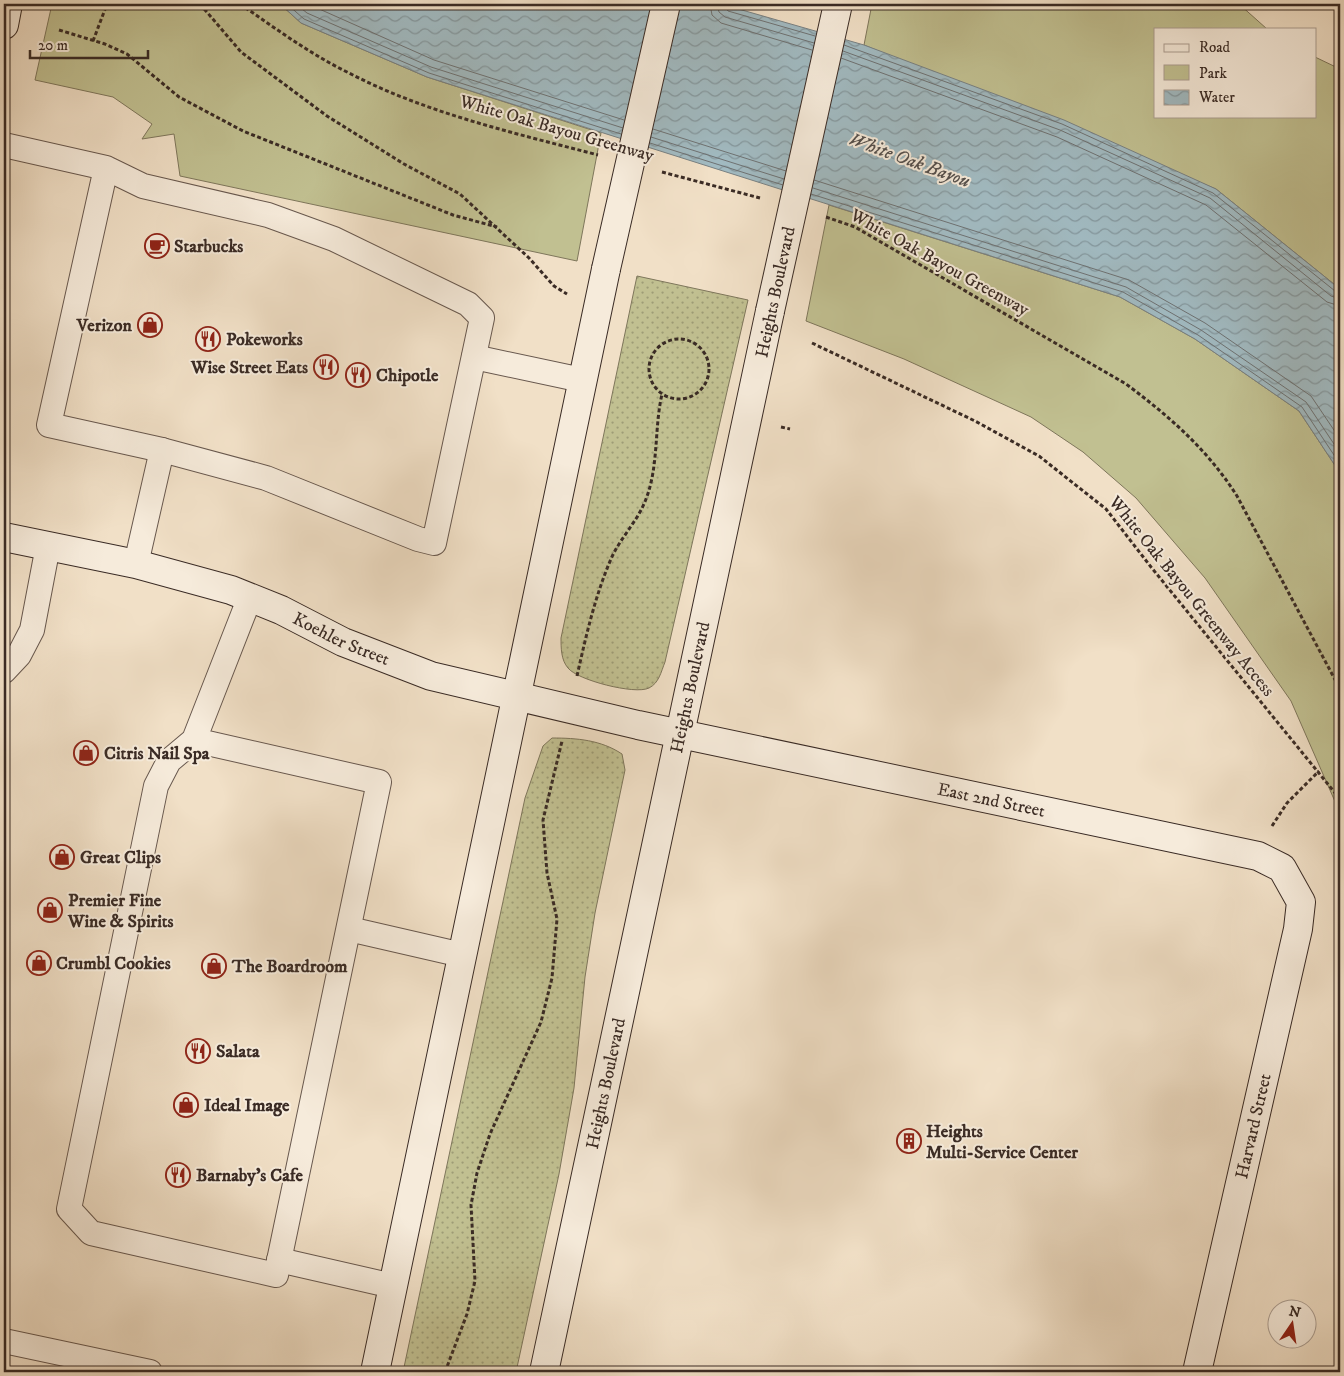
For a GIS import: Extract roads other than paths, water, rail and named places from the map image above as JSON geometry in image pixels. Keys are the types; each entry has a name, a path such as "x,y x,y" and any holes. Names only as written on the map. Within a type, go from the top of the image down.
{"main road":[{"path":"4,25 8,4"},
{"path":"375,1372 582,380 666,4"},
{"name":"Heights Boulevard","path":"544,1372 770,310 838,4"},
{"name":"Koehler Street","path":"4,538 136,564 231,590 250,597 343,642 431,676 681,734"},
{"name":"East 2nd Street","path":"681,734 1258,856 1282,868 1290,882"},
{"name":"Harvard Street","path":"1197,1372 1298,929 1301,902 1290,882"}],"lane":[{"path":"4,145 106,168 143,186 268,214 334,239 468,304 482,318 434,543 418,539 266,478 162,450 49,425 106,168"},
{"path":"474,357 582,380"},
{"path":"136,564 162,450"},
{"path":"4,671 20,655 32,630 48,546"},
{"path":"194,740 379,782 276,1275 91,1233 69,1209 156,786 169,761 194,740 250,597"},
{"path":"349,929 462,956"},
{"path":"279,1260 393,1286"},
{"path":"4,1341 150,1372"}],"water":[{"name":"White Oak Bayou","path":"280,4 721,4 864,45 1064,120 1216,189 1340,289 1340,473 1299,411 1195,339 1120,297 427,77 301,23"}],"place":[{"name":"Starbucks","path":"157,246"},
{"name":"Verizon","path":"150,325"},
{"name":"Pokeworks","path":"208,339"},
{"name":"Wise Street Eats","path":"326,367"},
{"name":"Chipotle","path":"358,375"},
{"name":"Citris Nail Spa","path":"86,753"},
{"name":"Great Clips","path":"62,857"},
{"name":"Premier Fine Wine & Spirits","path":"50,910"},
{"name":"Crumbl Cookies","path":"39,963"},
{"name":"The Boardroom","path":"214,966"},
{"name":"Salata","path":"198,1051"},
{"name":"Ideal Image","path":"186,1105"},
{"name":"Heights Multi-Service Center","path":"909,1141"},
{"name":"Barnaby's Cafe","path":"178,1175"}]}
